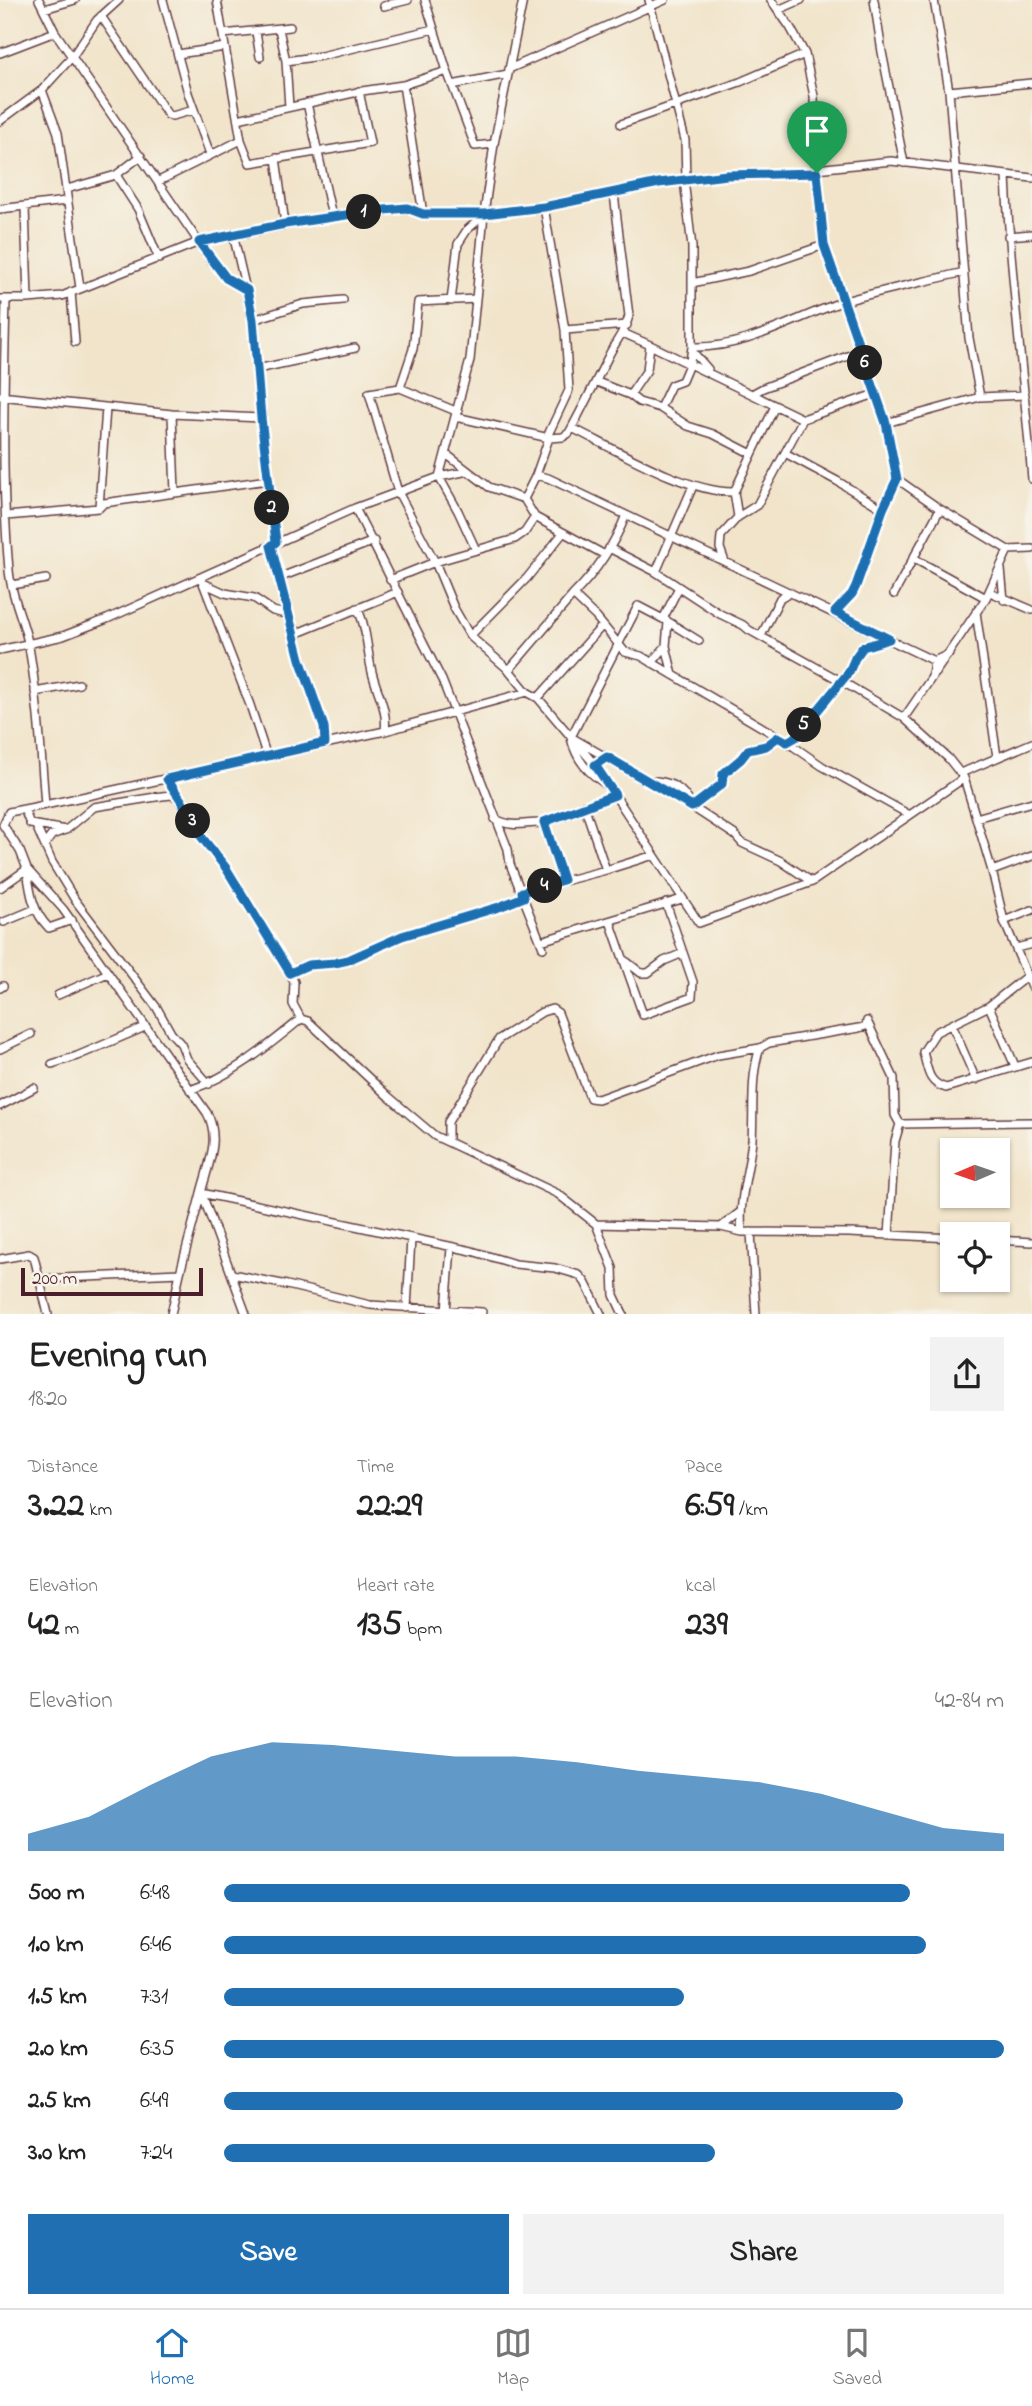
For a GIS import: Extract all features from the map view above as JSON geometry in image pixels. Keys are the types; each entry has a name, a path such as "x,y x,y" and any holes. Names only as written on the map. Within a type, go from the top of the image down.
{"street":[{"path":"39,0 55,32 199,242 226,278 247,290"},
{"path":"44,9 75,0"},
{"path":"0,121 42,90 72,57 111,0"},
{"path":"102,15 118,0"},
{"path":"163,0 194,110 210,154"},
{"path":"217,0 241,140 250,163 370,143 359,91"},
{"path":"384,6 408,0"},
{"path":"425,0 447,72 475,146 494,144"},
{"path":"475,550 439,477 470,360 484,214 494,144 523,0"},
{"path":"452,85 508,71 650,3 665,0"},
{"path":"771,0 804,54 814,96 824,245 886,423 897,479 883,509 856,586 835,612"},
{"path":"778,10 801,0"},
{"path":"874,0 881,52 904,163"},
{"path":"934,0 949,91 969,338 979,397"},
{"path":"650,3 685,140 685,180 692,247 690,362 681,381 671,385 660,408"},
{"path":"102,15 168,115 194,110"},
{"path":"223,34 290,27"},
{"path":"279,29 286,61 289,107"},
{"path":"286,61 321,56 434,29"},
{"path":"0,53 55,32"},
{"path":"256,32 260,57"},
{"path":"178,54 225,47"},
{"path":"621,124 740,82 804,54"},
{"path":"237,119 359,91 403,85 447,72"},
{"path":"949,91 1032,83"},
{"path":"403,85 423,214"},
{"path":"42,90 58,133 80,288"},
{"path":"307,103 332,216"},
{"path":"159,181 241,140"},
{"path":"67,189 116,175 141,156"},
{"path":"276,158 285,224"},
{"path":"407,208 423,214 484,214 544,207 659,183 727,175 817,171 891,161 1032,178"},
{"path":"116,175 138,209 159,259"},
{"path":"1006,175 1015,317 1025,395 1029,404 1032,479"},
{"path":"614,194 629,316 625,329 572,428 563,437 548,437 457,415 400,388 369,393 398,492 470,636 509,670 527,692 538,698 595,765 699,923 812,882 962,775 1032,743"},
{"path":"0,209 66,201"},
{"path":"45,805 35,692 28,644 12,585 6,516 2,396 3,299 62,296 199,242 233,234 332,216 407,208 421,201"},
{"path":"25,206 28,299"},
{"path":"524,499 569,390 565,330 544,207"},
{"path":"451,301 458,244 467,230 484,214"},
{"path":"233,234 253,320 273,544 282,594 300,659 324,727 325,743"},
{"path":"1008,236 1032,234"},
{"path":"692,283 748,271 824,245"},
{"path":"692,349 715,347 744,339 844,302 964,272"},
{"path":"71,292 75,342"},
{"path":"400,388 413,349 418,302 476,299"},
{"path":"253,320 303,304 342,300"},
{"path":"565,330 625,329 650,345 690,362 803,419"},
{"path":"630,394 646,370 650,345"},
{"path":"257,369 355,348"},
{"path":"692,349 701,363 719,377"},
{"path":"752,394 763,387 861,351"},
{"path":"597,382 630,394 639,402 660,408 688,426 713,434 752,454"},
{"path":"725,562 720,548 721,536 738,517 757,505 803,419 875,394"},
{"path":"886,423 979,397 1025,395"},
{"path":"2,396 172,414 261,418"},
{"path":"738,517 734,492 775,406"},
{"path":"99,508 106,408"},
{"path":"172,414 175,492"},
{"path":"572,428 693,486 718,492 734,492"},
{"path":"785,453 883,509"},
{"path":"446,454 488,487 524,499 535,517 563,533 656,572 720,614 904,718 948,758 962,775 992,871 1004,920 1032,987"},
{"path":"0,650 63,636 96,624 202,580 273,544 355,508 439,477 468,471"},
{"path":"536,475 626,514 934,661"},
{"path":"897,479 940,509 1008,550 1032,550"},
{"path":"6,516 99,508 104,503 268,480"},
{"path":"656,572 693,486"},
{"path":"355,508 442,680 542,945 682,899"},
{"path":"894,594 940,509"},
{"path":"509,670 593,575 619,534 626,514"},
{"path":"390,580 435,562 515,539 525,532 535,517"},
{"path":"470,636 527,578 563,533"},
{"path":"281,577 374,541"},
{"path":"904,718 988,595 1008,550"},
{"path":"913,558 988,595 1032,610"},
{"path":"1001,569 1004,600"},
{"path":"12,585 46,579"},
{"path":"202,580 225,593 254,598 273,611 289,615"},
{"path":"202,580 267,757"},
{"path":"673,675 666,646 666,621 678,587"},
{"path":"761,636 780,598 779,587"},
{"path":"295,634 398,592"},
{"path":"780,598 790,592"},
{"path":"573,596 596,617 625,652 641,656 787,742 822,766 908,814"},
{"path":"610,786 589,774 574,752 571,737 638,606 698,641"},
{"path":"357,608 362,617 373,676 384,704 386,731"},
{"path":"976,612 997,757"},
{"path":"538,698 602,626"},
{"path":"787,742 796,737 841,681 863,647 889,639"},
{"path":"652,663 666,646"},
{"path":"934,661 949,654"},
{"path":"932,677 934,661"},
{"path":"35,692 79,684"},
{"path":"72,920 49,928 35,909 27,869 20,851 1,824 9,812 386,731 527,692"},
{"path":"571,737 647,781 671,783 681,790 692,807 735,835 742,843 781,861 812,882"},
{"path":"692,807 722,784 723,774 748,750 766,746 778,737"},
{"path":"595,765 607,757"},
{"path":"167,779 200,835 226,868 290,973 294,982 293,1003 301,1019 308,1021 435,1136 558,1194 596,1224 613,1268 614,1295 623,1314"},
{"path":"45,844 52,835 66,830 94,807 172,795 181,800"},
{"path":"495,819 518,826 544,822 615,795"},
{"path":"976,818 1032,802"},
{"path":"584,805 606,870"},
{"path":"24,809 27,821 36,826 66,830"},
{"path":"544,822 563,880"},
{"path":"36,826 52,862 75,900 156,1008 181,1044 187,1059 209,1084"},
{"path":"290,973 308,965 348,960 402,936 499,907 523,894 563,880 654,855"},
{"path":"992,871 1032,856"},
{"path":"0,888 27,869"},
{"path":"27,869 72,920 214,1126 214,1145 171,1314"},
{"path":"610,921 643,1015 692,997 693,982 666,903"},
{"path":"4,922 35,909"},
{"path":"1004,920 1032,910"},
{"path":"1016,948 1032,944"},
{"path":"623,957 632,968 648,973 664,961 683,953"},
{"path":"58,995 108,973"},
{"path":"1027,976 989,1006 936,1032 923,1052 935,1085 946,1088 1032,1062"},
{"path":"989,1006 1015,1066"},
{"path":"448,1142 447,1122 499,1039 542,1012 552,1009 558,1013 590,1098 598,1099 718,1055 760,1048 769,1043 859,1028 866,1026 867,1021 894,1078 895,1115 900,1124 895,1141 889,1236"},
{"path":"190,1090 209,1084 252,1058 301,1019"},
{"path":"952,1025 976,1080"},
{"path":"52,1064 78,1056 145,1027"},
{"path":"0,1049 31,1034"},
{"path":"742,1232 739,1213 752,1143 755,1062 760,1048"},
{"path":"0,1105 34,1088"},
{"path":"900,1124 1032,1122"},
{"path":"201,1193 515,1264 555,1268 579,1275 601,1314"},
{"path":"201,1193 246,1314"},
{"path":"721,1227 739,1213"},
{"path":"596,1224 721,1227 742,1232 940,1238"},
{"path":"751,1232 755,1314"},
{"path":"407,1308 411,1239"},
{"path":"1010,1241 1032,1242"},
{"path":"446,1311 451,1248"},
{"path":"0,1259 29,1254 36,1261 48,1314"},
{"path":"40,1279 180,1273"},
{"path":"232,1274 370,1305 482,1312"},
{"path":"370,1305 370,1314"}],"route":[{"path":"817,173 824,245 886,423 897,479 883,509 856,586 835,612 889,639 863,647 849,672 796,737 787,742 778,737 766,746 748,750 723,774 722,784 692,807 607,757 595,765 615,795 544,822 563,880 522,892 524,897 499,907 402,936 348,960 308,965 290,973 226,868 200,835 167,779 325,743 324,727 300,659 271,546 276,542 253,342 253,320 247,290 237,287 226,278 199,242 285,224 373,211 407,208 423,214 484,214 544,207 659,183 727,175 817,173"}]}
